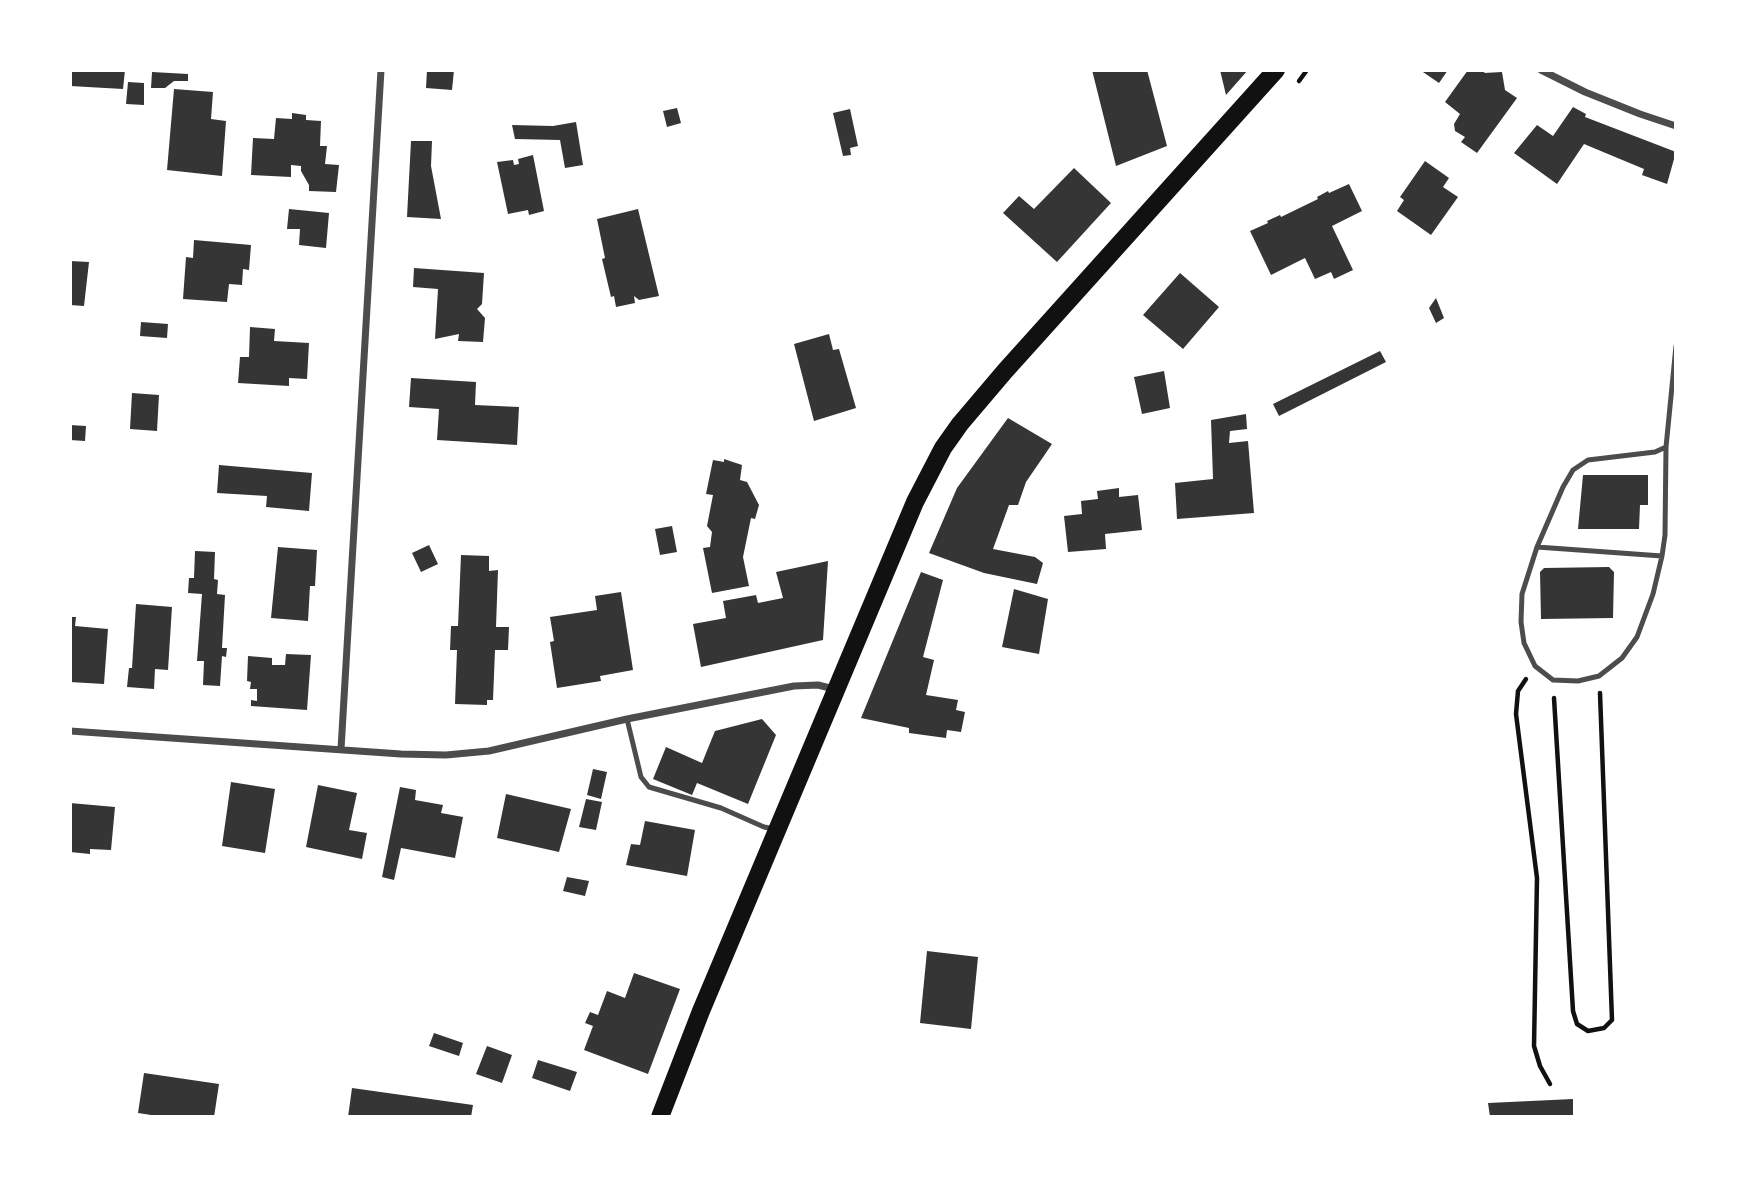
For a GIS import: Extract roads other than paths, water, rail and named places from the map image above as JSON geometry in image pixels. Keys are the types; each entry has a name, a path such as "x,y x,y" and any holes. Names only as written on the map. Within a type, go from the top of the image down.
{"main road":[{"path":"660,1117 701,1011 928,474 954,432 1031,341 1276,70"}],"street":[{"path":"341,749 380,70"},
{"path":"1541,70 1640,114 1676,126"},
{"path":"70,731 446,755 489,751 627,719 794,686 818,685 836,690"}],"lane":[{"path":"1666,447 1655,452 1588,460 1573,470 1563,487 1530,566 1522,594 1521,622 1524,643 1535,666 1553,680 1578,681 1599,676 1622,658 1637,637 1653,594 1665,535 1666,447 1676,346"},
{"path":"1538,547 1661,556"},
{"path":"627,719 641,777 649,787 721,808 764,827 778,830"}]}
